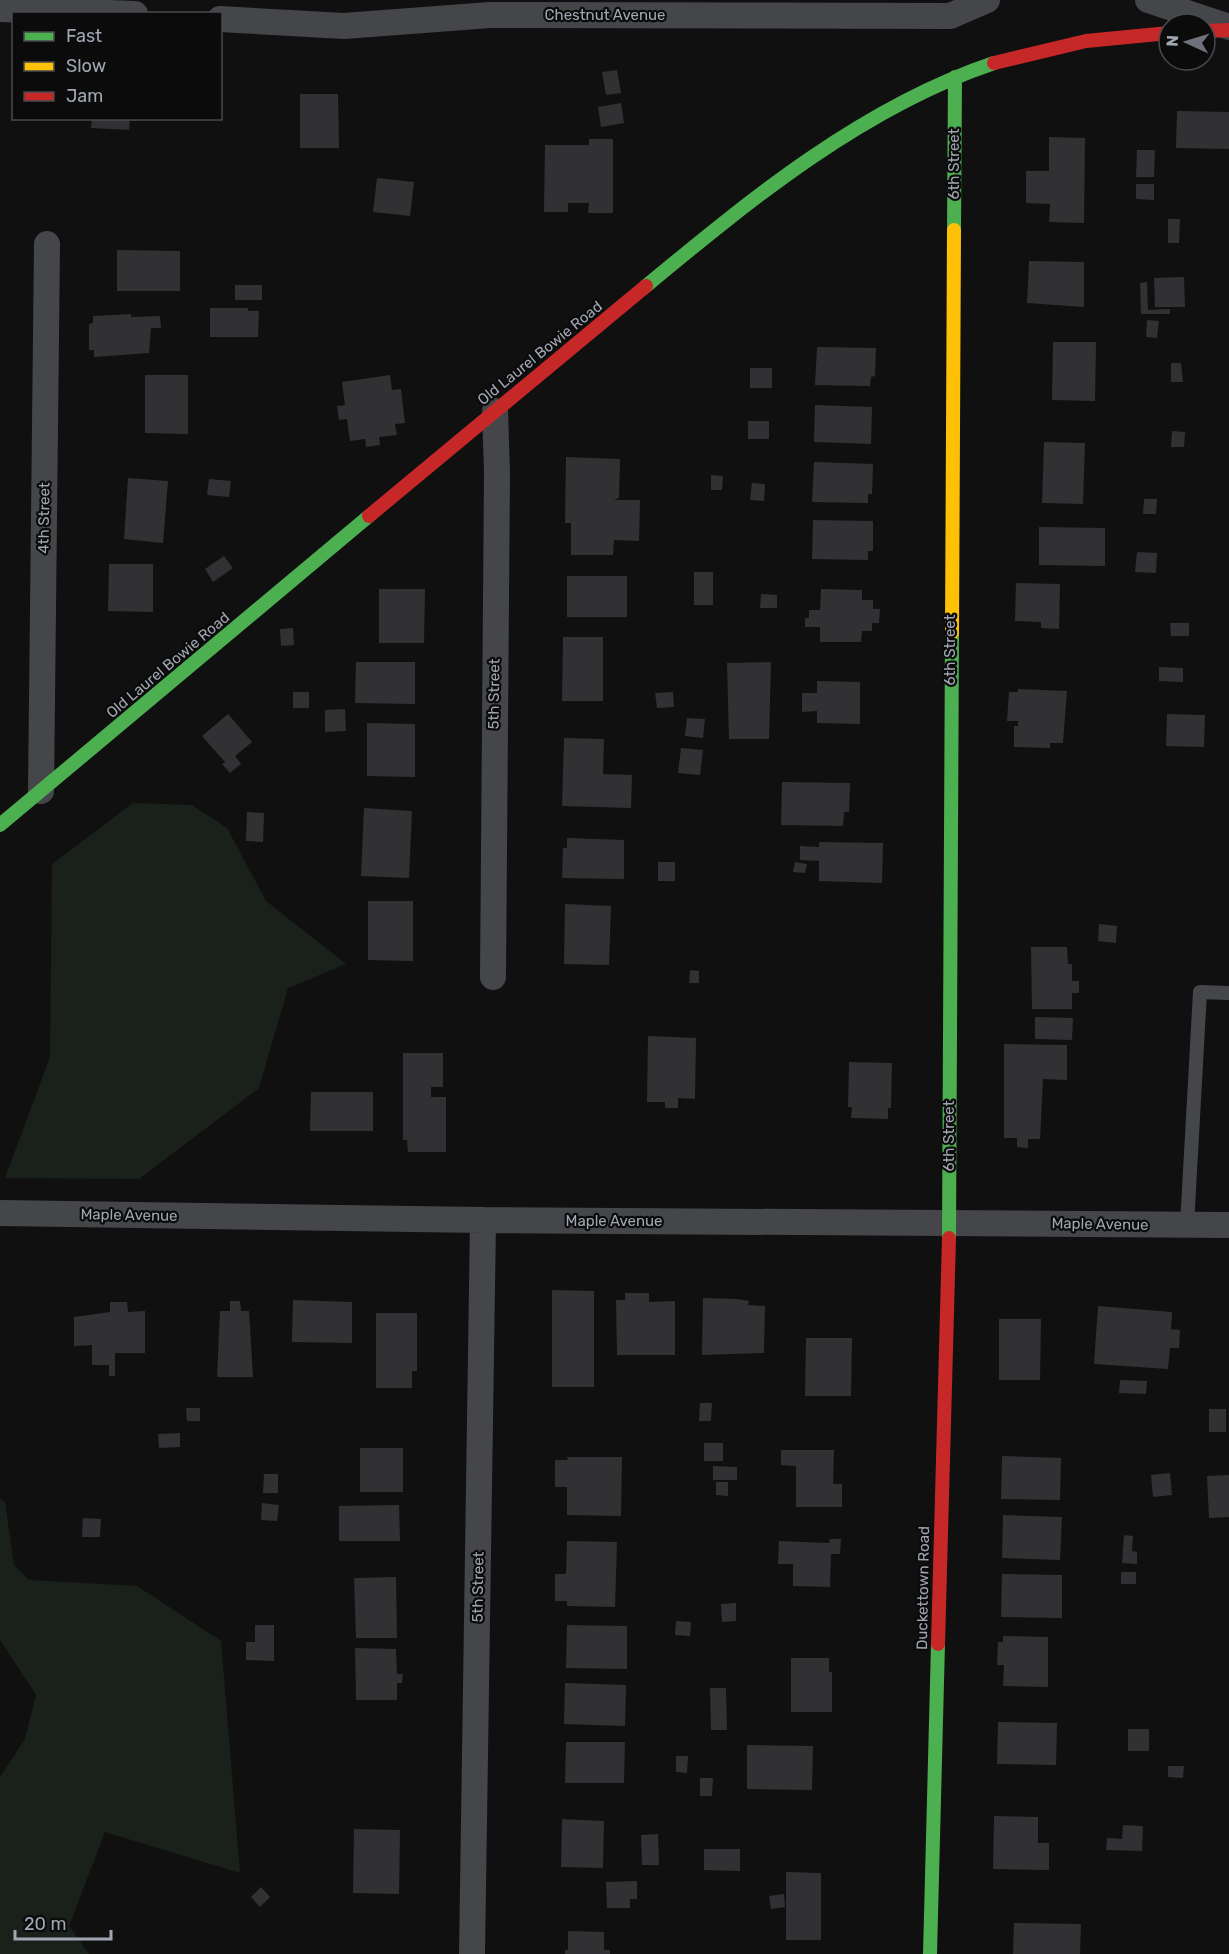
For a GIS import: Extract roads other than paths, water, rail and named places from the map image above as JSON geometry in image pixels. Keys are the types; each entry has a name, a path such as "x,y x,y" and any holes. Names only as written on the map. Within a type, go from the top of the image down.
{"street":[{"name":"Chestnut Avenue","path":"222,19 344,26 490,7 950,8 987,0"},
{"path":"1148,0 1229,28"},
{"path":"0,9 81,12"},
{"name":"Old Laurel Bowie Road","path":"0,825 495,411 767,191 855,130 955,77 1017,57 1087,41 1157,34"},
{"name":"6th Street","path":"948,1223 955,77"},
{"name":"4th Street","path":"41,791 47,244"},
{"name":"5th Street","path":"493,977 497,472 495,411"},
{"name":"Maple Avenue","path":"0,1213 483,1220 1229,1225"},
{"name":"5th Street","path":"472,1954 483,1220"},
{"name":"Duckettown Road","path":"930,1954 948,1223"}],"lane":[{"path":"1187,1225 1200,992 1229,993"}]}
